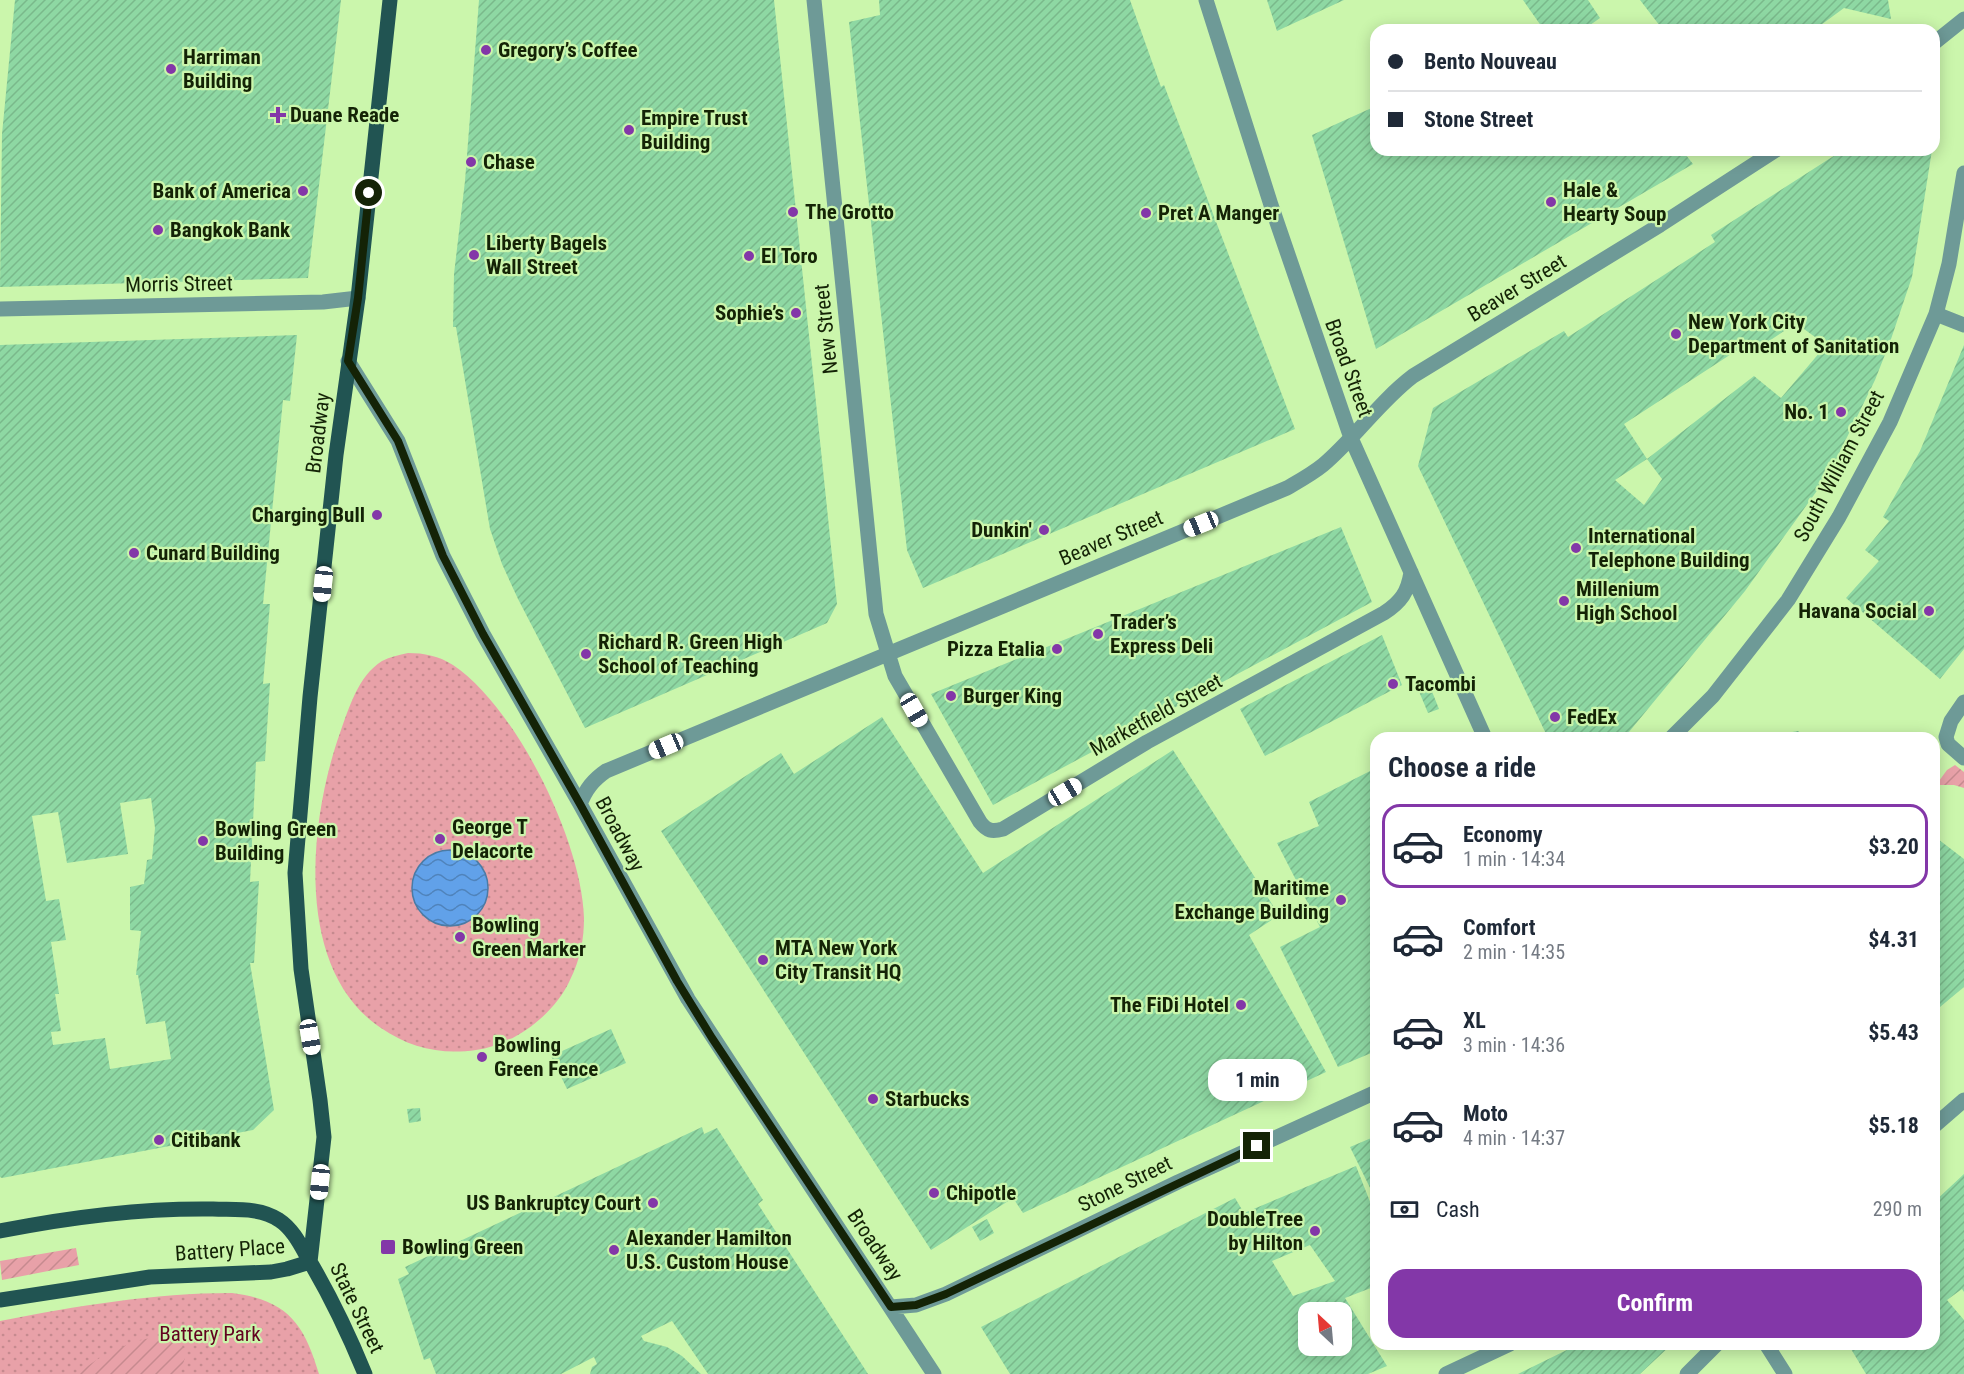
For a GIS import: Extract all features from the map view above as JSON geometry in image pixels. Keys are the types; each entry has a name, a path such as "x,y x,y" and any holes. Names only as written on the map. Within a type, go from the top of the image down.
{"main road":[{"name":"Broadway","path":"310,1262 324,1137 301,969 296,873 310,698 336,455 358,298 390,0"},
{"name":"Battery Place","path":"0,1231 140,1211 242,1210 262,1212 279,1220 294,1235 310,1262 271,1272 150,1277 0,1300"},
{"name":"State Street","path":"310,1262 334,1305 365,1374"}],"street":[{"name":"New Street","path":"814,0 876,614 887,653"},
{"name":"Broad Street","path":"1206,0 1271,205 1351,438 1482,732"},
{"path":"1940,38 1964,20"},
{"name":"Beaver Street","path":"580,804 589,786 606,771 1287,488 1321,467 1391,394 1413,376 1660,225 1767,156"},
{"name":"South William Street","path":"1677,732 1713,696 1788,600 1839,517 1890,422 1936,314 1950,264 1964,173"},
{"name":"Morris Street","path":"0,309 323,302 358,298"},
{"path":"1936,314 1964,325"},
{"name":"Broadway","path":"348,361 398,441 443,556 483,634 688,999 934,1374"},
{"name":"Marketfield Street","path":"887,653 903,691 980,822 986,829 994,831 1003,829 1147,742 1384,613 1403,599 1410,572"},
{"path":"1964,702 1951,721 1946,737 1948,744 1964,758"},
{"name":"Stone Street","path":"891,1307 916,1305 946,1294 1178,1182 1370,1095"},
{"path":"1940,1121 1964,1100"},
{"path":"1446,1374 1497,1350"},
{"path":"1687,1374 1711,1350"},
{"path":"1770,1350 1785,1374"}],"green space":[{"path":"408,653 431,656 453,665 477,685 500,712 542,779 559,816 572,852 580,887 584,918 582,942 579,957 563,993 543,1016 518,1035 490,1047 476,1050 438,1051 403,1041 381,1028 353,1002 333,969 321,932 316,891 316,849 329,768 355,693 367,675 382,661"},
{"path":"1955,765 1964,772 1964,788 1940,785 1940,780 1947,770"},
{"path":"76,1248 79,1265 2,1280 0,1261"},
{"name":"Battery Park","path":"232,1293 267,1301 290,1317 307,1341 319,1374 0,1374 0,1321 115,1301 173,1295"},
{"path":"161,1336 176,1341 184,1349 184,1360 178,1374 78,1374 96,1360 117,1349"}],"water":[{"path":"443,850 457,850 471,856 482,867 488,881 485,903 477,915 457,926 443,926 429,920 418,909 412,895 412,881 418,867 429,856"}],"building":[{"path":"15,0 341,0 308,278 0,287 2,134"},
{"path":"479,0 774,0 837,604 827,623 585,728 518,599 502,564 490,529 456,327 453,327 454,274 465,181"},
{"path":"879,0 1130,0 1161,87 1164,85 1295,429 923,588 907,550 849,22 880,15"},
{"path":"1267,0 1344,0 1277,31"},
{"path":"1523,0 1588,0 1600,18 1592,24 1540,24"},
{"path":"1640,0 1888,0 1891,19 1844,8 1822,24 1658,24"},
{"path":"1370,109 1370,156 1687,156 1693,164 1376,349 1312,135"},
{"path":"1834,156 1931,156 1912,277 1875,380 1829,474 1745,591 1629,732 1545,732 1418,466 1433,408 1564,331 1568,337 1715,242 1711,235","holes":["1793,321 1826,345 1781,398 1754,376 1647,459 1624,424 1742,347 1748,355 1784,331 1782,328","1647,459 1662,479 1644,505 1615,480"]},
{"path":"297,335 290,401 283,400 263,604 270,604 263,684 270,683 265,761 256,762 250,882 259,881 254,963 250,963 274,1110 253,1130 2,1178 0,1177 0,345","holes":["151,798 155,828 152,859 147,860 144,884 130,887 130,930 141,931 136,975 138,975 146,1024 165,1021 171,1059 110,1069 105,1038 53,1045 51,1032 61,1031 55,994 59,994 51,942 66,940 59,899 46,901 32,816 58,812 67,863 128,854 120,803"]},
{"path":"1964,345 1964,649 1940,679 1846,598 1879,561 1865,550 1889,521 1883,517 1920,451"},
{"path":"1341,527 1372,602 993,805 931,694"},
{"path":"1382,635 1402,685 1265,756 1240,709"},
{"path":"1429,684 1439,709 1428,713 1418,689"},
{"path":"882,717 983,873 1173,750 1279,915 1249,935 1326,1072 1023,1213 1013,1198 931,1250 661,831 781,753 794,774"},
{"name":"Maritime Exchange Building","path":"1370,771 1370,1054 1338,1067 1280,947 1320,927 1277,843 1319,826 1309,802"},
{"path":"1940,841 1964,859 1964,987 1940,1007"},
{"path":"611,1029 626,1063 567,1089 551,1056"},
{"path":"420,1108 421,1121 409,1123 407,1109"},
{"name":"Alexander Hamilton U.S. Custom House","path":"702,1127 704,1134 717,1128 763,1200 758,1204 868,1374 708,1374 672,1321 641,1336 644,1341 667,1347 682,1356 701,1374 590,1374 592,1367 597,1364 594,1357 561,1374 436,1374 430,1358 424,1360 398,1279 409,1274 405,1267"},
{"path":"1370,1139 1370,1188 1350,1147"},
{"path":"1356,1166 1370,1202 1370,1288 1345,1298 1347,1302 1298,1302 1298,1356 1352,1356 1352,1309 1370,1338 1370,1350 1377,1350 1387,1366 1368,1374 1010,1374 981,1327 1235,1198 1244,1213","holes":["1310,1245 1335,1281 1293,1296 1272,1261"]},
{"path":"1964,1174 1964,1292 1962,1289 1947,1300 1964,1320 1964,1374 1866,1374 1852,1350 1940,1350 1940,1196"},
{"path":"987,1219 994,1233 980,1241 972,1227"},
{"path":"1567,1350 1666,1350 1640,1374 1518,1374"}],"place":[{"name":"Gregory’s Coffee","path":"486,50"},
{"name":"Harriman Building","path":"171,69"},
{"name":"Duane Reade","path":"278,115"},
{"name":"Empire Trust Building","path":"629,130"},
{"name":"Chase","path":"471,162"},
{"name":"Bank of America","path":"303,191"},
{"name":"Hale & Hearty Soup","path":"1551,202"},
{"name":"The Grotto","path":"793,212"},
{"name":"Pret A Manger","path":"1146,213"},
{"name":"Bangkok Bank","path":"158,230"},
{"name":"Liberty Bagels Wall Street","path":"474,255"},
{"name":"El Toro","path":"749,256"},
{"name":"Sophie’s","path":"796,313"},
{"name":"New York City Department of Sanitation","path":"1676,334"},
{"name":"No. 1","path":"1841,412"},
{"name":"Charging Bull","path":"377,515"},
{"name":"Dunkin'","path":"1044,530"},
{"name":"International Telephone Building","path":"1576,548"},
{"name":"Cunard Building","path":"134,553"},
{"name":"Millenium High School","path":"1564,601"},
{"name":"Havana Social","path":"1929,611"},
{"name":"Trader’s Express Deli","path":"1098,634"},
{"name":"Pizza Etalia","path":"1057,649"},
{"name":"Richard R. Green High School of Teaching","path":"586,654"},
{"name":"Tacombi","path":"1393,684"},
{"name":"Burger King","path":"951,696"},
{"name":"FedEx","path":"1555,717"},
{"name":"George T Delacorte","path":"440,839"},
{"name":"Bowling Green Building","path":"203,841"},
{"name":"Maritime Exchange Building","path":"1341,900"},
{"name":"Bowling Green Marker","path":"460,937"},
{"name":"MTA New York City Transit HQ","path":"763,960"},
{"name":"The FiDi Hotel","path":"1241,1005"},
{"name":"Bowling Green Fence","path":"482,1057"},
{"name":"Starbucks","path":"873,1099"},
{"name":"Citibank","path":"159,1140"},
{"name":"Chipotle","path":"934,1193"},
{"name":"US Bankruptcy Court","path":"653,1203"},
{"name":"DoubleTree by Hilton","path":"1315,1231"},
{"name":"Bowling Green","path":"388,1247"},
{"name":"Alexander Hamilton U.S. Custom House","path":"614,1250"}],"route":[{"path":"369,193 358,298 348,361 398,441 443,556 483,634 677,981 712,1038 891,1307 916,1305 946,1294 1257,1146"}]}
